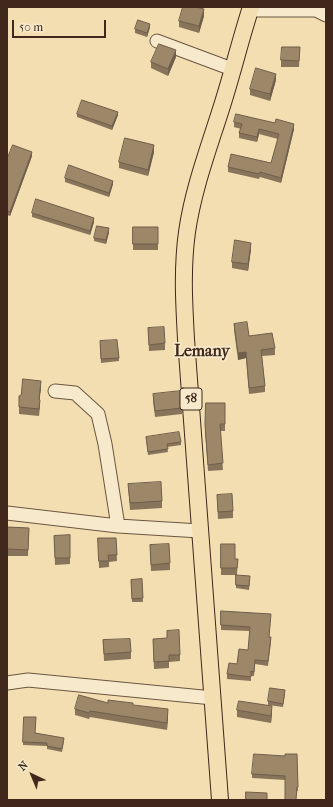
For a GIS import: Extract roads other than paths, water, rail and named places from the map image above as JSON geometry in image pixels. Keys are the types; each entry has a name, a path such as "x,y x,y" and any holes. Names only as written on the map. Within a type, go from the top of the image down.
{"main road":[{"name":"58","path":"220,800 186,339 184,258 194,194 224,99 250,8"}],"street":[{"path":"250,8 319,10"},
{"path":"157,41 232,69"},
{"path":"55,391 75,393 98,414 105,444 118,526"},
{"path":"7,513 118,526 200,531"},
{"path":"7,683 28,680 213,698"}],"district":[{"name":"Lemany","path":"202,352"}]}
